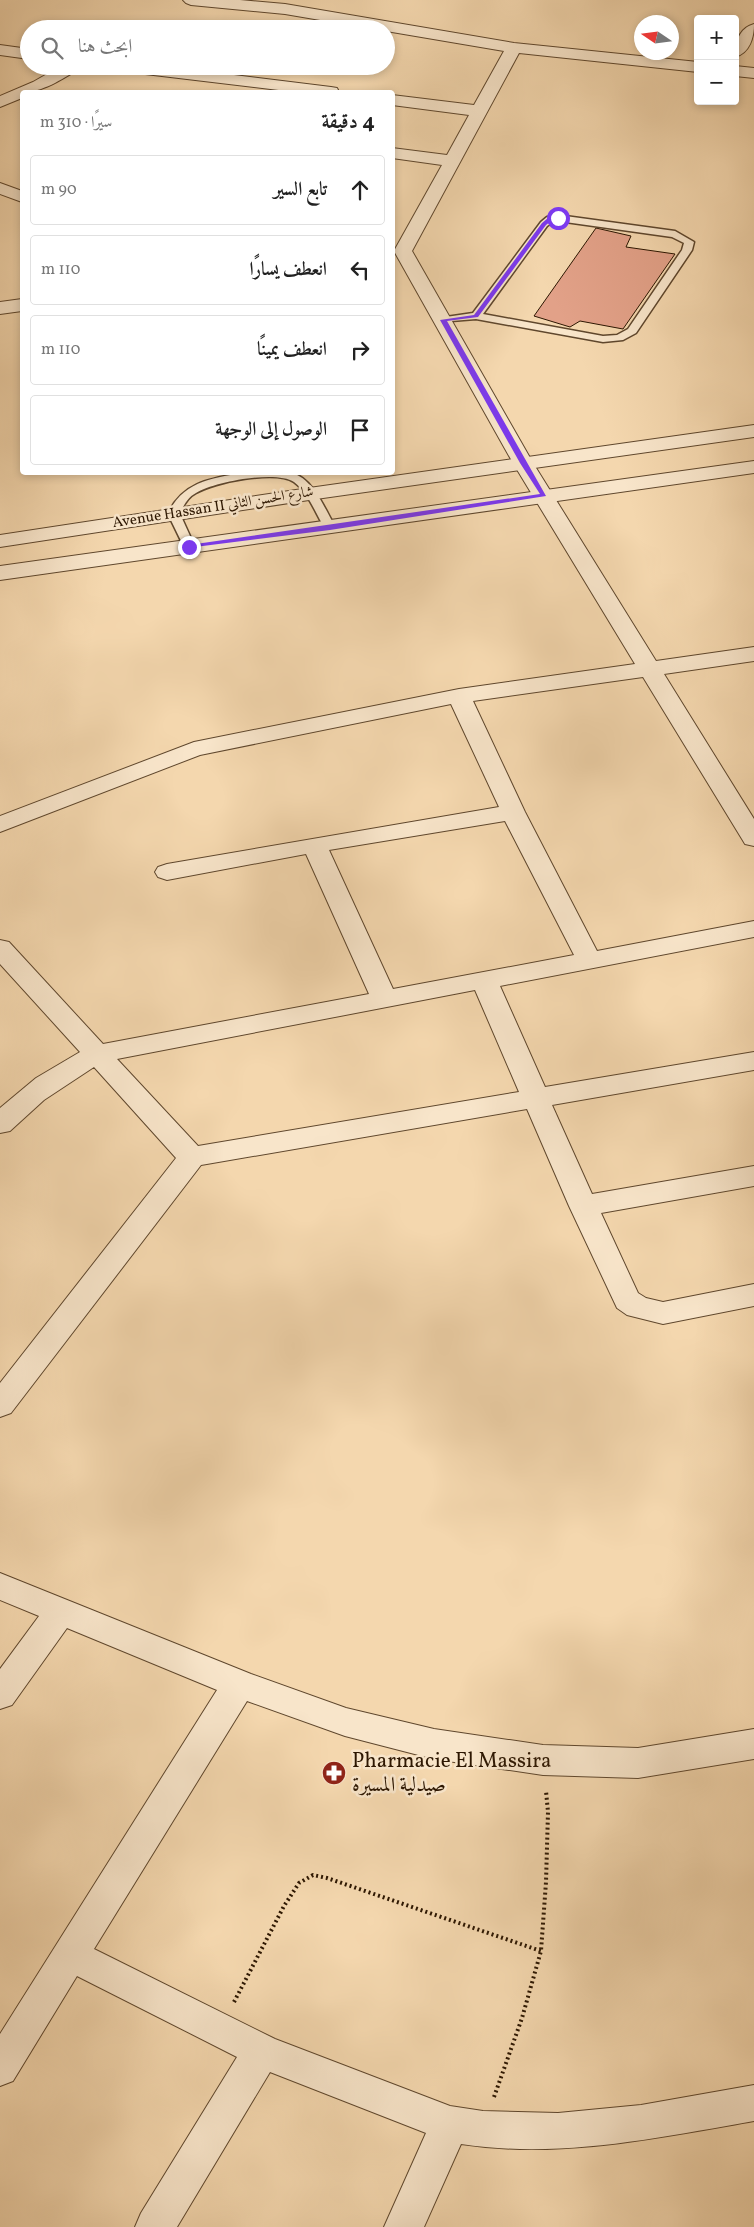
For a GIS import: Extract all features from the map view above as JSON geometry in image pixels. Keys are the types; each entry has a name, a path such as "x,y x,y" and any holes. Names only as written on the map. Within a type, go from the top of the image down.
{"street":[{"path":"191,0 286,9 350,20"},
{"path":"281,0 442,20"},
{"path":"395,28 514,48 694,67"},
{"path":"739,47 754,29"},
{"path":"514,48 452,161 398,252 443,320 523,463 754,839"},
{"path":"0,50 20,53"},
{"path":"739,52 754,54"},
{"path":"739,72 754,74"},
{"path":"28,90 57,75"},
{"path":"193,75 315,90"},
{"path":"0,102 20,93"},
{"path":"395,100 480,111"},
{"path":"395,153 452,161"},
{"path":"0,188 20,196"},
{"path":"0,308 20,306"},
{"name":"Avenue Hassan II شارع الحسن الثاني","path":"0,541 309,494 754,431"},
{"name":"Avenue Hassan II شارع الحسن الثاني","path":"0,573 330,528 544,495 754,467"},
{"path":"0,824 194,749 459,696 754,654"},
{"path":"459,696 513,812 589,960"},
{"path":"167,872 314,844 513,812"},
{"path":"314,844 385,999"},
{"path":"0,1124 33,1092 60,1073 97,1054 754,929"},
{"path":"2,955 192,1157"},
{"path":"484,980 627,1300 637,1307 650,1312 663,1313 754,1295"},
{"path":"0,1405 192,1157 754,1061"},
{"path":"584,1206 754,1176"},
{"path":"0,1586 238,1684 345,1722 434,1744 544,1760 638,1763 754,1744"},
{"path":"0,1695 61,1611"},
{"path":"2,2062 238,1684"},
{"path":"70,1955 262,2051 466,2126 558,2131 641,2123 754,2103"},
{"path":"156,2227 262,2051"},
{"path":"404,2227 466,2126"}],"lane":[{"path":"443,320 476,316 603,339 619,338 632,331 687,250 689,242 676,234 558,218 550,219 544,224 476,316"},
{"path":"309,494 330,528"},
{"path":"174,514 189,547"}],"path":[{"path":"466,2126 522,2018 541,1951 548,1812 544,1760"},
{"path":"220,2029 284,1906 299,1884 313,1876 327,1878 541,1951"}],"building":[{"path":"596,228 631,236 626,247 675,254 623,329 580,321 570,327 534,316"}],"place":[{"name":"Pharmacie El Massira صيدلية المسيرة","path":"334,1773"}],"route":[{"path":"189,547 330,528 544,495 523,463 443,320 476,316 544,224 550,219 558,218"}]}
